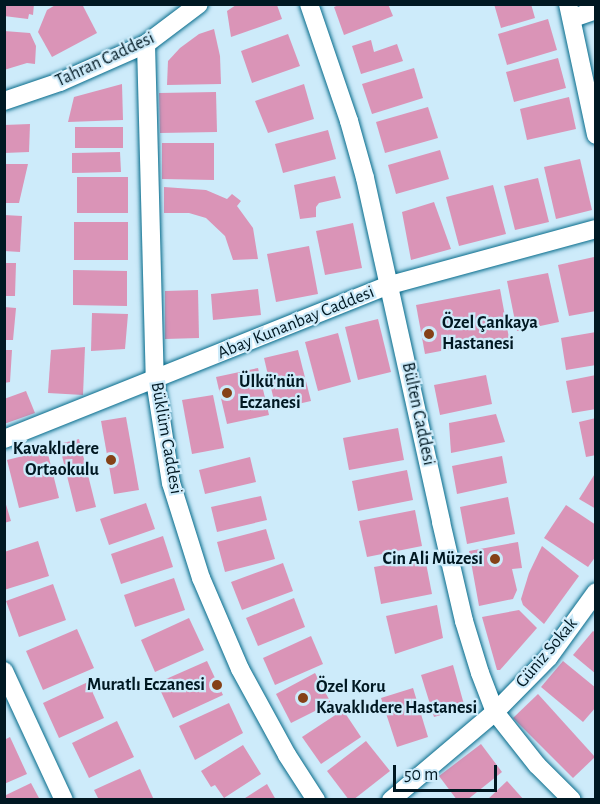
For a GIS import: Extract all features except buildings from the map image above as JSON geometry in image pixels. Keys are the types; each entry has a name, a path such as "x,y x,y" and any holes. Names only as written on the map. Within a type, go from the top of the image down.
{"street":[{"name":"Tahran Caddesi","path":"4,101 60,82 146,44 199,4"},
{"name":"Bülten Caddesi","path":"309,4 349,121 390,285 464,621 495,712 537,765 572,800"},
{"path":"596,10 571,11 596,135"},
{"name":"Büklüm Caddesi","path":"146,44 155,380 171,483 201,578 240,669 287,755 316,800"},
{"name":"Abay Kunanbay Caddesi","path":"4,439 390,285 596,229"},
{"name":"Güniz Sokak","path":"391,800 495,712 549,657 596,592"},
{"path":"4,671 64,800"}],"place":[{"name":"Özel Çankaya Hastanesi","path":"429,334"},
{"name":"Ülkü'nün Eczanesi","path":"227,393"},
{"name":"Kavaklıdere Ortaokulu","path":"111,460"},
{"name":"Cin Ali Müzesi","path":"495,559"},
{"name":"Muratlı Eczanesi","path":"217,685"},
{"name":"Özel Koru Kavaklıdere Hastanesi","path":"303,698"}]}
